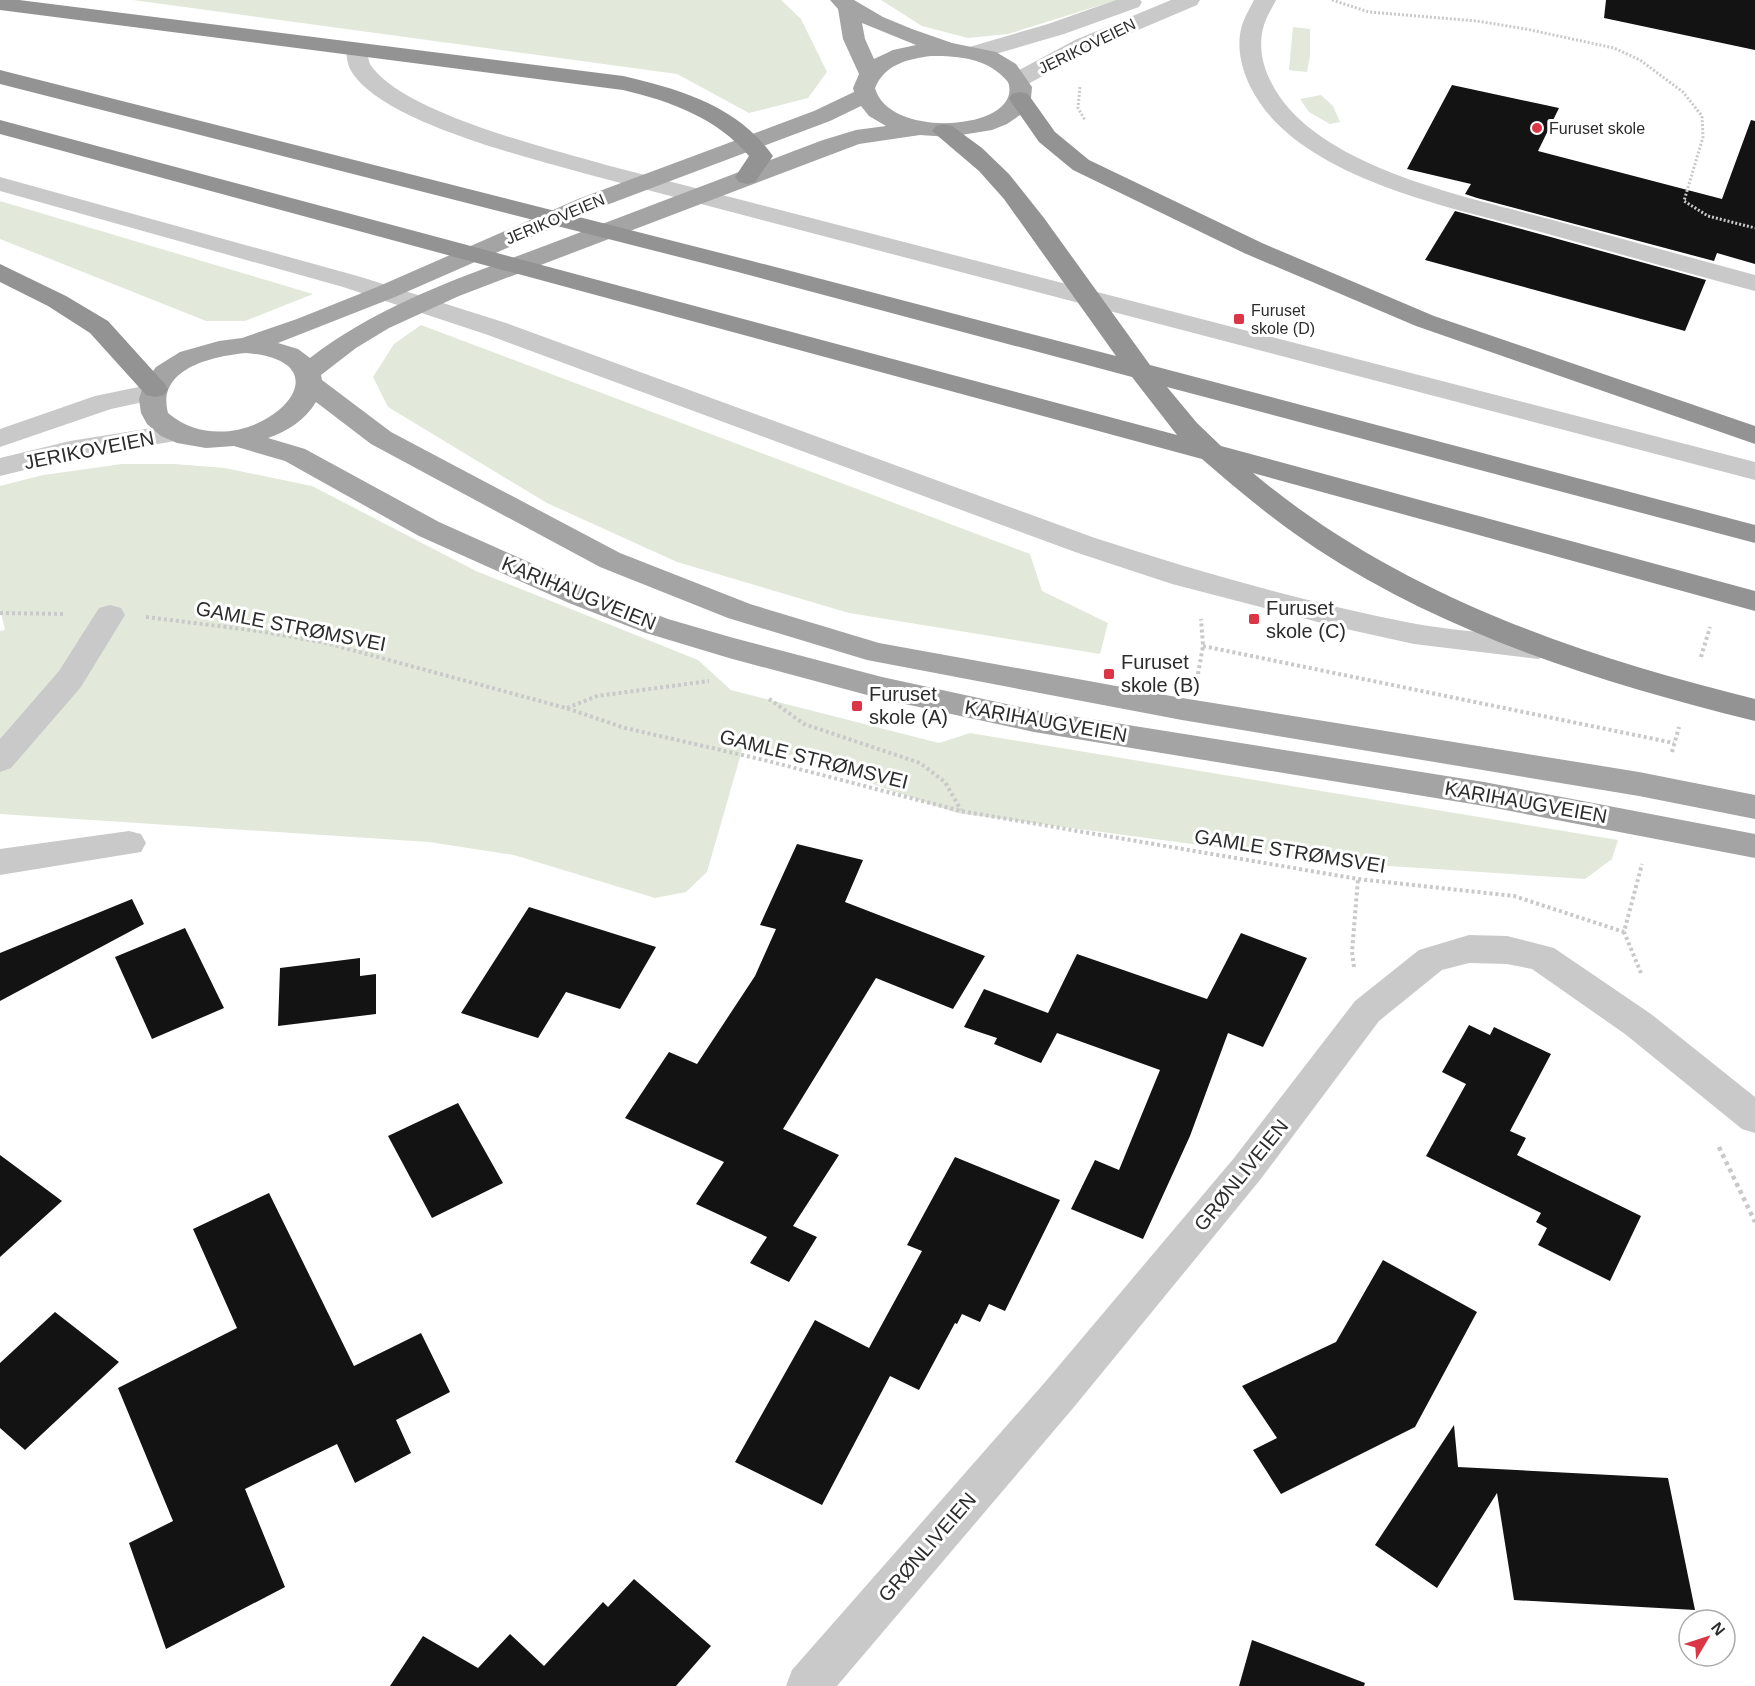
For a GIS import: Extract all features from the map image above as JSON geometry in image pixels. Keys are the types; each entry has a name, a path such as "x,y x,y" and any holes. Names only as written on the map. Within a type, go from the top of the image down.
{"highway":[{"path":"0,4 643,87 701,108 749,148 747,177"},
{"path":"0,77 743,266 1755,534"},
{"path":"1019,89 1047,137 1081,165 1253,248 1425,321 1755,435"},
{"path":"0,127 1755,601"},
{"path":"944,131 973,151 1028,214 1135,364 1204,447 1249,485 1299,522 1366,565 1462,615 1538,648 1630,677 1755,710"},
{"path":"0,272 57,301 99,327 154,390"}],"main road":[{"path":"845,4 892,27 951,49"},
{"path":"845,4 868,84"},
{"name":"JERIKOVEIEN","path":"246,345 306,324 452,264 586,204 749,148 822,116 868,84 894,57 931,49 951,49 974,53 1002,64 1012,71 1019,89 1008,112 989,123 944,131 918,128 882,115 871,105 868,84"},
{"name":"JERIKOVEIEN","path":"308,378 347,342 380,323 450,291 785,161 856,137 918,128"},
{"name":"JERIKOVEIEN","path":"246,345 263,346 285,353 301,363 308,378 306,397 296,411 259,432 236,438 214,440 177,433 155,416 152,404 154,390 162,377 190,357 217,348 246,345"},
{"name":"KARIHAUGVEIEN","path":"308,378 381,438 610,560 739,611 867,650 1182,709 1615,780 1755,807"},
{"name":"KARIHAUGVEIEN","path":"236,438 295,455 429,529 579,596 657,626 750,653 882,688 1034,721 1484,794 1755,846"}],"street":[{"name":"JERIKOVEIEN","path":"974,53 1056,29 1135,0"},
{"name":"JERIKOVEIEN","path":"1019,89 1083,45 1189,0"},
{"path":"1265,0 1254,15 1248,44 1251,67 1262,90 1292,125 1334,154 1378,176 1428,193 1755,283"},
{"path":"357,51 359,67 372,81 399,100 438,119 602,171 1755,471"},
{"path":"0,184 352,282 497,329 1085,544 1182,577 1337,617 1414,634 1538,648"},
{"name":"JERIKOVEIEN","path":"0,438 105,402 154,390"},
{"name":"JERIKOVEIEN","path":"0,467 70,450 177,433"},
{"path":"0,760 70,679 110,615"},
{"path":"0,862 129,843"},
{"name":"GRØNLIVEIEN","path":"808,1686 1060,1394 1248,1169 1367,1011 1431,960 1469,949 1507,950 1542,958 1638,1024 1755,1118"}],"path":[{"path":"1332,0 1348,8 1375,13 1495,23 1614,48 1650,64 1687,95 1698,111 1704,128 1684,201 1691,209 1704,215 1755,228"},
{"path":"1081,84 1078,108 1090,127"},
{"name":"GAMLE STRØMSVEI","path":"0,614 110,615 180,620 326,643 566,708 625,728 764,760 961,811 1358,879 1515,896 1623,932"},
{"path":"1198,675 1203,646 1202,619"},
{"path":"1203,646 1674,743"},
{"path":"566,708 597,696 719,680"},
{"path":"761,692 804,724 920,764 937,773 945,782 961,811"},
{"path":"1358,879 1352,952 1356,985 1367,1011"}],"green space":[{"path":"133,0 781,0 801,19 827,72 808,98 749,113 677,74"},
{"path":"881,0 1117,0 1008,34 968,38 922,26"},
{"path":"1293,27 1310,29 1310,56 1307,72 1289,70"},
{"path":"1321,95 1333,106 1340,122 1330,124 1309,112 1300,99"},
{"path":"0,201 313,294 245,321 206,321 0,239"},
{"path":"421,325 1030,554 1042,591 1108,623 1100,654 849,613 677,562 547,503 388,407 373,377 394,344"},
{"path":"122,464 175,464 225,468 312,486 476,571 698,660 731,690 939,743 970,733 1618,840 1612,859 1585,879 1329,862 957,813 745,740 707,872 686,892 655,898 514,855 429,842 0,814 0,631 5,630 0,609 0,486 43,475"}],"building":[{"path":"1606,0 1755,0 1755,50 1604,18"},
{"path":"1452,85 1559,108 1538,151 1722,199 1751,120 1755,121 1755,264 1717,253 1714,261 1477,198 1465,194 1471,184 1407,169"},
{"path":"1455,211 1706,280 1685,331 1425,260"},
{"path":"797,844 863,860 845,902 985,956 953,1009 876,978 783,1129 839,1155 793,1226 817,1237 789,1282 750,1263 767,1237 696,1204 724,1162 625,1118 669,1052 697,1064 755,976 776,929 760,925"},
{"path":"132,899 144,924 0,1001 0,953"},
{"path":"529,907 656,947 620,1009 566,992 538,1038 461,1013"},
{"path":"185,928 224,1008 152,1039 115,957"},
{"path":"1241,933 1307,958 1263,1047 1228,1033 1190,1136 1143,1239 1071,1209 1095,1160 1119,1170 1160,1070 1057,1033 1041,1063 994,1044 997,1038 964,1027 984,989 1048,1013 1077,954 1207,999"},
{"path":"360,958 360,976 376,974 376,1014 278,1026 280,968"},
{"path":"1469,1025 1490,1035 1494,1027 1551,1054 1510,1131 1526,1138 1517,1155 1641,1216 1610,1281 1538,1245 1547,1228 1536,1222 1541,1213 1426,1156 1466,1084 1442,1072"},
{"path":"458,1103 503,1183 432,1218 388,1136"},
{"path":"0,1155 62,1201 0,1257"},
{"path":"955,1157 1060,1200 1005,1311 989,1304 980,1322 962,1314 919,1390 890,1376 822,1505 735,1462 815,1320 869,1348 922,1251 907,1245"},
{"path":"269,1193 354,1366 421,1333 450,1392 396,1420 411,1453 355,1483 337,1444 245,1489 285,1587 166,1649 129,1543 173,1521 118,1388 237,1328 193,1229"},
{"path":"1383,1260 1477,1312 1415,1427 1281,1494 1253,1450 1277,1438 1242,1386 1336,1342"},
{"path":"55,1312 119,1362 25,1450 0,1428 0,1363"},
{"path":"1454,1425 1458,1467 1668,1478 1695,1608 1514,1600 1497,1493 1437,1588 1375,1545"},
{"path":"634,1579 711,1646 676,1686 390,1686 423,1636 478,1668 510,1634 544,1666 603,1602 608,1607"},
{"path":"1252,1640 1365,1683 1364,1686 1239,1686"}],"place":[{"name":"Furuset skole","path":"1537,128"},
{"name":"Furuset skole (D)","path":"1239,319"},
{"name":"Furuset skole (C)","path":"1254,619"},
{"name":"Furuset skole (B)","path":"1109,674"},
{"name":"Furuset skole (A)","path":"857,706"}]}
